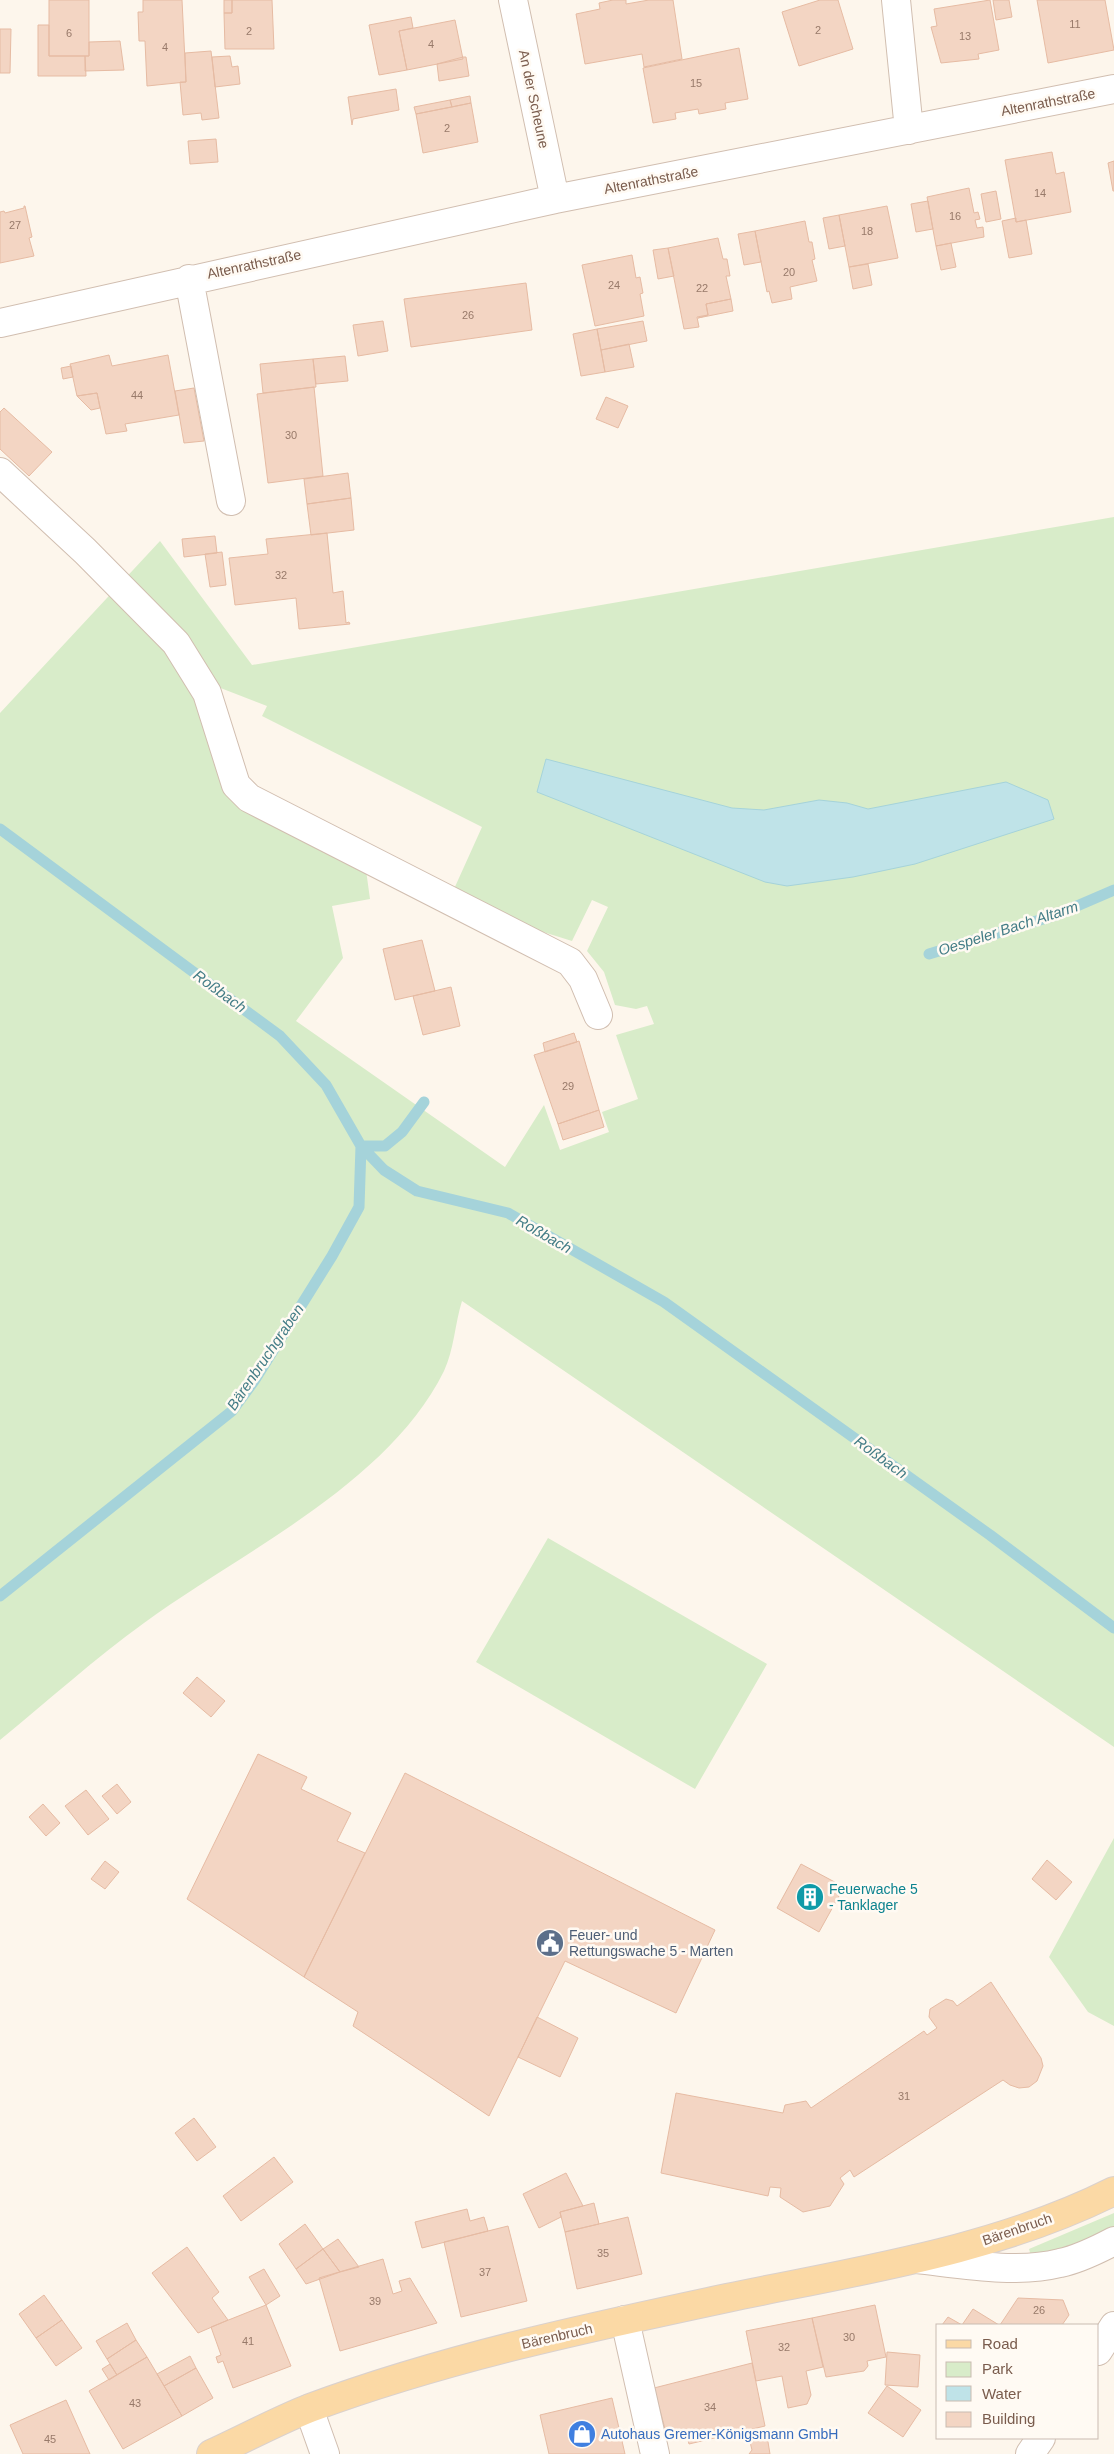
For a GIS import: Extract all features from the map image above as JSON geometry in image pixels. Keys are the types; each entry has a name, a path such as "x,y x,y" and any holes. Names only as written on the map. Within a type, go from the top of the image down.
{"main road":[{"name":"Bärenbruch","path":"211,2454 309,2409 482,2353 625,2320 916,2259 963,2247 1059,2215 1114,2191"}],"street":[{"name":"An der Scheune","path":"512,0 555,199"},
{"path":"896,0 909,130"},
{"name":"Altenrathstraße","path":"0,323 189,279 555,199 1114,89"},
{"name":"Altenrathstraße","path":"189,279 231,501"},
{"path":"0,472 85,551 176,643 207,693 236,785 249,798 570,962 582,979 598,1015"},
{"name":"Bärenbruch","path":"916,2259 988,2267 1038,2266 1060,2264 1114,2241"},
{"path":"625,2320 655,2454"},
{"path":"1099,2349 1114,2326"},
{"path":"309,2409 325,2454"},
{"path":"1030,2454 1040,2439"}],"green space":[{"path":"1114,517 1114,1747 462,1301 450,1354 444,1371 419,1411 387,1448 351,1481 310,1512 183,1596 125,1637 0,1740 0,713 160,541 252,665","holes":["187,675 267,706 262,716 482,827 454,889 524,926 572,941 592,900 608,907 587,951 604,972 615,1005 636,1009 647,1006 654,1024 616,1035 638,1099 602,1112 609,1132 560,1150 544,1105 505,1167 296,1021 343,958 332,906 370,899 366,870 223,784 196,693"]},
{"path":"548,1538 767,1664 695,1789 476,1662"},
{"path":"1114,1838 1114,2026 1088,2012 1049,1957"},
{"path":"1114,2213 1114,2230 1093,2241 1031,2256 1029,2249"}],"water":[{"path":"546,759 732,808 764,810 819,800 847,803 868,809 1006,782 1048,800 1054,819 915,864 853,877 787,886 765,882 537,792"}],"building":[{"path":"49,0 89,0 89,56 49,56"},
{"path":"143,0 182,0 186,82 147,86 145,41 139,41 138,12 143,12"},
{"path":"224,0 232,0 232,13 224,13"},
{"path":"232,0 272,0 274,49 225,49 224,13 232,13"},
{"path":"626,0 626,4 649,0 673,0 682,59 644,67 642,54 585,64 576,14 600,9 599,3"},
{"path":"820,0 838,0 853,49 799,66 782,12"},
{"path":"990,0 999,50 978,54 979,59 941,63 931,27 937,26 934,9"},
{"path":"993,0 1009,0 1012,17 996,20"},
{"path":"1037,0 1105,0 1114,50 1048,63"},
{"path":"411,17 413,28 399,31 407,70 379,75 369,25"},
{"path":"455,20 463,59 407,70 399,31"},
{"path":"38,25 49,25 49,56 85,56 86,76 38,76"},
{"path":"0,29 11,29 10,73 0,73"},
{"path":"120,41 124,70 85,71 85,56 89,56 89,42"},
{"path":"739,48 748,99 725,103 726,109 699,114 698,109 675,113 676,119 653,123 643,68"},
{"path":"211,51 219,118 202,120 201,113 183,115 180,82 186,82 185,53"},
{"path":"230,56 232,67 238,66 240,84 215,87 212,57"},
{"path":"466,57 469,76 439,81 437,64"},
{"path":"396,89 399,110 353,119 352,125 348,97"},
{"path":"470,96 471,103 452,107 450,100"},
{"path":"450,100 452,107 416,114 414,107"},
{"path":"471,103 478,142 423,153 416,114"},
{"path":"216,139 218,162 190,164 188,141"},
{"path":"1052,152 1056,174 1064,172 1071,212 1016,222 1005,160"},
{"path":"1114,161 1114,191 1113,191 1108,163"},
{"path":"969,188 974,213 978,212 980,219 975,220 977,228 983,227 984,237 936,246 927,197"},
{"path":"996,191 1001,219 986,222 981,194"},
{"path":"928,201 933,229 916,232 911,204"},
{"path":"24,206 32,237 29,238 34,256 0,263 0,212 4,211 5,213 24,208"},
{"path":"887,206 898,258 849,267 839,215"},
{"path":"839,215 845,246 829,249 823,218"},
{"path":"1016,218 1016,222 1026,220 1032,254 1009,258 1002,221"},
{"path":"805,221 809,242 812,242 815,259 812,260 817,281 790,287 792,299 772,303 769,291 767,292 755,231"},
{"path":"755,231 761,262 744,265 738,234"},
{"path":"718,238 723,259 727,259 730,276 726,276 731,299 706,304 708,315 697,317 699,327 684,329 668,248"},
{"path":"951,243 956,267 941,270 936,246"},
{"path":"668,248 674,276 658,279 653,250"},
{"path":"632,255 636,278 640,277 643,293 640,294 644,316 595,326 582,265"},
{"path":"868,264 872,285 853,289 849,267"},
{"path":"526,283 532,330 411,347 404,299"},
{"path":"731,299 733,311 698,318 708,315 706,304"},
{"path":"383,321 388,351 358,356 353,325"},
{"path":"643,321 647,341 601,350 597,329"},
{"path":"597,329 605,372 581,376 573,334"},
{"path":"629,344 634,367 605,372 601,350"},
{"path":"109,355 112,366 168,355 179,415 125,424 127,431 106,434 97,393 77,396 70,364"},
{"path":"345,356 348,381 316,384 313,359"},
{"path":"313,359 316,387 263,393 260,364"},
{"path":"71,366 73,377 63,379 61,368"},
{"path":"314,387 323,476 268,483 257,394"},
{"path":"194,388 204,441 184,443 175,391"},
{"path":"97,393 100,408 91,410 77,396"},
{"path":"606,397 628,406 618,428 596,419"},
{"path":"4,408 52,452 29,476 0,449 0,412"},
{"path":"348,473 351,498 307,504 304,479"},
{"path":"351,498 354,530 311,535 307,504"},
{"path":"327,533 333,593 343,591 346,623 349,622 350,624 299,629 296,598 235,605 229,558 268,554 266,539"},
{"path":"215,536 217,553 184,557 182,539"},
{"path":"222,552 226,585 210,587 205,554"},
{"path":"422,940 435,991 395,1000 383,949"},
{"path":"451,987 460,1026 423,1035 413,996"},
{"path":"574,1033 577,1042 545,1052 543,1043"},
{"path":"579,1041 599,1110 558,1124 534,1055"},
{"path":"599,1110 604,1127 563,1140 558,1124"},
{"path":"197,1677 225,1701 211,1717 183,1693"},
{"path":"258,1754 307,1777 301,1789 351,1813 337,1841 365,1853 304,1977 187,1899"},
{"path":"405,1773 715,1930 676,2013 565,1961 489,2116 353,2026 358,2012 304,1977"},
{"path":"117,1784 131,1802 117,1814 102,1796"},
{"path":"86,1790 109,1819 88,1835 65,1806"},
{"path":"43,1804 60,1823 46,1836 29,1817"},
{"path":"1047,1860 1072,1882 1056,1900 1032,1879"},
{"path":"105,1861 119,1872 105,1889 91,1879"},
{"name":"Feuerwache 5 - Tanklager","path":"801,1864 844,1887 819,1932 777,1908"},
{"path":"991,1982 1041,2058 1043,2066 1037,2081 1029,2087 1019,2088 1003,2080 854,2177 850,2170 840,2178 844,2184 830,2206 803,2212 780,2197 781,2188 770,2187 768,2196 661,2173 676,2093 783,2113 785,2105 806,2101 811,2108 924,2031 927,2035 937,2028 929,2017 930,2009 946,1999 953,2001 957,2006"},
{"path":"537,2017 578,2038 560,2077 518,2057"},
{"path":"194,2118 216,2147 197,2161 175,2133"},
{"path":"274,2157 293,2182 241,2221 223,2196"},
{"path":"566,2173 583,2206 560,2212 561,2217 539,2228 523,2194"},
{"path":"594,2203 599,2224 565,2232 560,2212"},
{"path":"467,2209 470,2221 484,2217 488,2231 422,2248 415,2222"},
{"path":"628,2217 642,2274 577,2289 565,2232"},
{"path":"305,2224 323,2249 296,2269 279,2244"},
{"path":"508,2226 527,2301 461,2317 444,2242"},
{"path":"338,2239 359,2267 340,2272 323,2249"},
{"path":"187,2247 219,2292 212,2298 228,2320 198,2333 152,2273"},
{"path":"323,2249 340,2272 306,2284 296,2269"},
{"path":"383,2259 393,2294 402,2291 399,2281 410,2278 437,2323 340,2351 319,2278"},
{"path":"264,2269 280,2296 266,2305 249,2277"},
{"path":"44,2295 62,2320 36,2338 19,2314"},
{"path":"1018,2298 1063,2300 1069,2315 1063,2324 1001,2324"},
{"path":"266,2305 291,2366 233,2388 223,2361 218,2363 216,2357 221,2355 211,2327"},
{"path":"875,2305 886,2357 867,2361 868,2366 864,2371 826,2377 812,2318"},
{"path":"973,2309 997,2324 963,2324"},
{"path":"948,2317 960,2324 943,2324"},
{"path":"812,2318 823,2367 806,2371 811,2395 807,2404 788,2408 782,2376 756,2381 746,2331"},
{"path":"62,2320 82,2348 56,2366 36,2338"},
{"path":"127,2323 136,2340 107,2359 96,2341"},
{"path":"136,2340 147,2357 117,2375 107,2359"},
{"path":"887,2352 920,2355 918,2387 885,2385"},
{"path":"190,2356 196,2368 164,2386 157,2374"},
{"path":"147,2357 182,2416 123,2449 89,2391"},
{"path":"752,2363 765,2426 689,2444 687,2436 668,2440 654,2388"},
{"path":"110,2364 117,2375 109,2380 102,2369"},
{"path":"196,2368 213,2398 182,2416 164,2386"},
{"path":"887,2386 921,2410 903,2437 868,2413"},
{"name":"Autohaus Gremer-Königsmann GmbH","path":"612,2398 625,2454 549,2454 540,2415"},
{"path":"66,2400 90,2454 23,2454 10,2425"},
{"path":"766,2430 770,2454 749,2454 752,2450 748,2434"}],"waterway":[{"name":"Roßbach","path":"0,829 280,1036 326,1085 361,1146 384,1170 417,1191 508,1213 664,1302 990,1535 1114,1628"},
{"name":"Oespeler Bach Altarm","path":"929,954 1056,915 1114,890"},
{"path":"361,1146 385,1146 402,1132 424,1102"},
{"name":"Bärenbruchgraben","path":"0,1596 232,1411 254,1381 332,1256 359,1207 361,1146"}],"place":[{"name":"Feuerwache 5 - Tanklager","path":"810,1897"},
{"name":"Feuer- und Rettungswache 5 - Marten","path":"550,1943"},
{"name":"Autohaus Gremer-Königsmann GmbH","path":"582,2434"}]}
